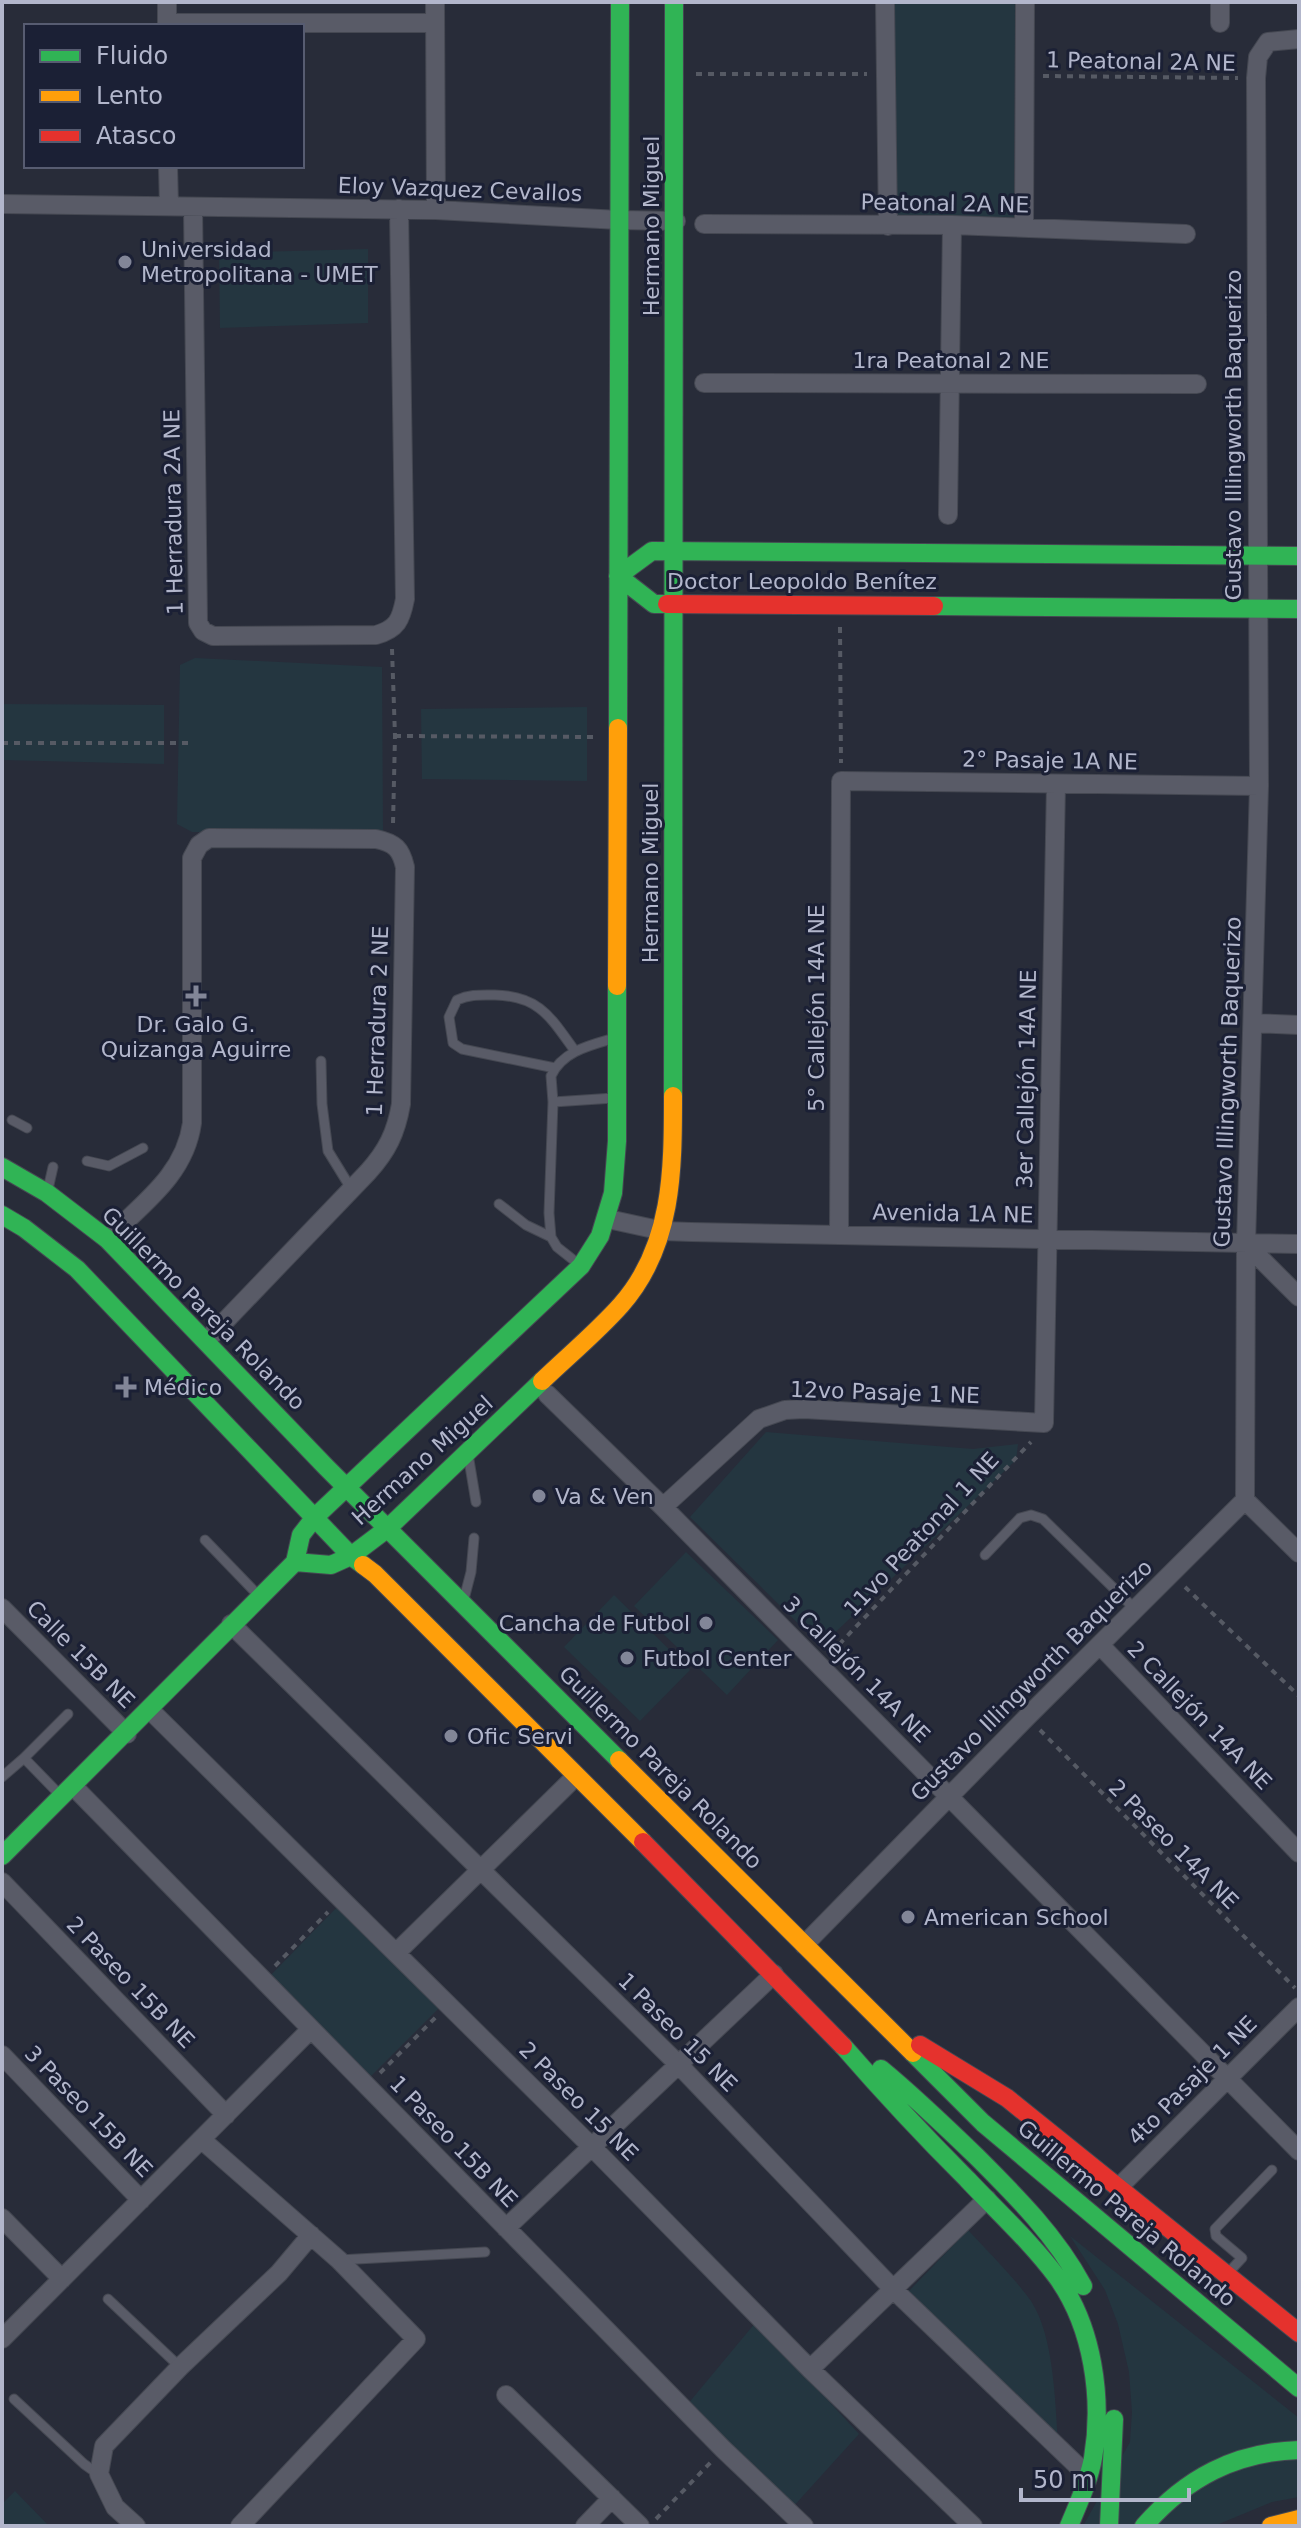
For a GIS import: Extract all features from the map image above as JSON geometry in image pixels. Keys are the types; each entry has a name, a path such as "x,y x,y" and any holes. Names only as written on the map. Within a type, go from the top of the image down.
{"street":[{"path":"167,2 167,24 435,23"},
{"path":"435,2 436,210"},
{"name":"Hermano Miguel","path":"2,1856 127,1734 231,1624 295,1562 301,1535 315,1517 581,1266 599,1241 608,1219 614,1178 617,1098 620,2"},
{"name":"Hermano Miguel","path":"295,1562 331,1565 351,1556 388,1528 468,1453 621,1305 648,1271 668,1212 673,1143 674,2"},
{"path":"885,2 888,226"},
{"path":"1024,228 1025,2"},
{"path":"1220,2 1220,23"},
{"name":"Gustavo Illingworth Baquerizo","path":"804,1945 1245,1500 1246,1244 1259,786 1256,78 1258,57 1268,42 1299,39"},
{"path":"168,168 169,206"},
{"name":"Eloy Vazquez Cevallos","path":"2,204 399,209 676,221"},
{"name":"1 Herradura 2A NE","path":"193,207 198,623 203,631 213,636 376,635 392,630"},
{"path":"392,630 401,618 405,599 399,209"},
{"name":"Peatonal 2A NE","path":"704,224 952,225 1186,234"},
{"path":"948,515 952,225"},
{"name":"1ra Peatonal 2 NE","path":"704,383 1197,384"},
{"name":"Doctor Leopoldo Benítez","path":"1299,556 652,551 618,576 654,604 1299,609"},
{"name":"2° Pasaje 1A NE","path":"841,781 1259,786"},
{"name":"5° Callejón 14A NE","path":"839,1235 841,781"},
{"name":"3er Callejón 14A NE","path":"1044,1423 1056,784"},
{"path":"107,1239 173,1174 189,1142 192,1123 192,858 199,845 209,838 376,839 392,842"},
{"name":"1 Herradura 2 NE","path":"206,1341 352,1190 386,1151 397,1129 401,1104 405,867 402,852 392,842"},
{"path":"1253,1023 1299,1025"},
{"name":"Guillermo Pareja Rolando","path":"2,1167 47,1193 107,1239 348,1488 983,2123 1299,2388"},
{"path":"2,1215 77,1269 351,1556 375,1574 823,2023 900,2111 1037,2252 1059,2280 1080,2323 1096,2391 1093,2460 1069,2526"},
{"name":"Avenida 1A NE","path":"608,1219 663,1231 1299,1244"},
{"path":"1246,1244 1299,1297"},
{"name":"3 Callejón 14A NE","path":"547,1394 663,1507 1299,2151"},
{"name":"12vo Pasaje 1 NE","path":"663,1507 759,1419 785,1410 1044,1423"},
{"path":"1245,1500 1299,1553"},
{"name":"Calle 15B NE","path":"2,1608 127,1734"},
{"name":"1 Paseo 15 NE","path":"231,1624 679,2065 893,2289 1088,2476"},
{"name":"2 Callejón 14A NE","path":"1100,1645 1299,1853"},
{"name":"2 Paseo 15 NE","path":"150,1710 592,2147 810,2369 973,2526"},
{"path":"396,1953 576,1776"},
{"name":"1 Paseo 15B NE","path":"68,1792 262,1979 367,2086 502,2232 804,2526"},
{"name":"2 Paseo 15B NE","path":"2,1882 226,2115"},
{"path":"502,2232 774,1974"},
{"path":"853,1993 922,2046 1007,2098 1299,2333"},
{"name":"4to Pasaje 1 NE","path":"1118,2188 1299,2007"},
{"path":"823,2023 915,2096 1038,2218 1081,2283 1108,2354 1114,2399 1109,2526"},
{"path":"2,2339 311,2029"},
{"name":"3 Paseo 15B NE","path":"2,2055 141,2200"},
{"path":"202,2140 339,2260 416,2339 240,2526"},
{"path":"810,2369 987,2199"},
{"path":"2,2218 62,2279"},
{"path":"136,2526 115,2507 99,2474 104,2446 180,2367 279,2273 311,2235"},
{"path":"506,2395 640,2526"},
{"path":"1144,2526 1178,2490 1223,2463 1260,2454 1299,2450"},
{"path":"585,2526 612,2498"},
{"path":"1271,2526 1299,2519"}],"lane":[{"path":"555,1068 462,1049 453,1043 449,1017 457,1000 470,995 514,996 536,1004 551,1018 575,1051"},
{"path":"581,1266 557,1247 551,1237 551,1076 555,1068 575,1051 617,1037"},
{"path":"321,1061 328,1151 352,1190"},
{"path":"553,1102 617,1098"},
{"path":"12,1120 27,1128"},
{"path":"87,1161 109,1166 143,1148"},
{"path":"47,1193 53,1167"},
{"path":"499,1204 539,1234 551,1237"},
{"path":"468,1453 476,1502"},
{"path":"985,1555 1020,1518 1038,1517 1135,1609"},
{"path":"463,1602 471,1572 474,1538"},
{"path":"205,1540 260,1597"},
{"path":"2,1777 68,1714"},
{"path":"24,1758 68,1792"},
{"path":"1227,2275 1242,2258 1216,2236 1215,2229 1272,2170"},
{"path":"339,2260 485,2252"},
{"path":"108,2299 180,2367"},
{"path":"14,2399 84,2464 99,2474"}],"path":[{"path":"674,74 886,74"},
{"name":"1 Peatonal 2A NE","path":"1025,75 1256,78"},
{"path":"840,605 841,781"},
{"path":"392,630 395,736 392,842"},
{"path":"395,736 618,737"},
{"path":"2,743 193,743"},
{"name":"11vo Peatonal 1 NE","path":"819,1665 1034,1439 1044,1423"},
{"path":"1170,1573 1299,1696"},
{"name":"2 Paseo 14A NE","path":"1027,1717 1299,1993"},
{"path":"262,1979 341,1899"},
{"path":"367,2086 448,2004"},
{"path":"649,2526 723,2449"}],"shaded area":[{"path":"885,2 1015,2 1014,217 886,223"},
{"path":"368,249 368,323 220,328 219,253"},
{"path":"195,658 382,667 383,831 192,832 177,824 180,665"},
{"path":"2,704 164,705 164,764 2,760"},
{"path":"587,707 587,781 422,779 421,709"},
{"path":"766,1432 973,1449 1018,1444 1016,1460 821,1646 690,1517"},
{"name":"Cancha de Futbol","path":"686,1552 778,1640 727,1695 634,1606"},
{"name":"Futbol Center","path":"614,1595 690,1670 640,1721 564,1647"},
{"path":"341,1903 442,2005 367,2080 267,1979"},
{"path":"968,2230 1017,2283 1039,2315 1052,2369 1058,2442 908,2292"},
{"path":"1070,2236 1299,2418 1299,2497 1272,2502 1214,2526 1083,2526 1130,2442 1132,2412 1129,2372 1118,2324 1105,2290"},
{"path":"756,2322 859,2434 792,2508 687,2405"},
{"path":"15,2491 49,2526 2,2526 2,2504"}],"traffic: fast":[{"path":"618,728 620,2"},
{"path":"673,1096 674,2"},
{"path":"667,604 654,604 618,576 652,551 1299,556"},
{"path":"934,606 1299,609"},
{"path":"542,1381 388,1528 351,1556 331,1565 295,1562 301,1535 315,1517 581,1266 600,1236 613,1193 617,1141 617,986"},
{"path":"2,1167 47,1193 107,1239 326,1467 619,1760"},
{"path":"2,1215 77,1269 363,1565"},
{"path":"2,1856 295,1562"},
{"path":"843,2046 1036,2251 1057,2277 1079,2318 1092,2364 1096,2435 1091,2467 1069,2526"},
{"path":"913,2053 983,2123 1299,2388"},
{"path":"881,2069 942,2123 1021,2202 1061,2250 1083,2286"},
{"path":"1109,2526 1114,2419"},
{"path":"1144,2526 1177,2494 1213,2471 1254,2456 1299,2450"}],"traffic: slow":[{"path":"617,986 618,728"},
{"path":"542,1381 621,1305 651,1258 660,1232 670,1179 673,1096"},
{"path":"363,1565 643,1842"},
{"path":"619,1760 913,2053"},
{"path":"1271,2526 1299,2519"}],"traffic: jam":[{"path":"667,604 934,606"},
{"path":"643,1842 843,2046"},
{"path":"920,2045 1007,2098 1299,2333"}],"place":[{"name":"Universidad Metropolitana - UMET","path":"125,262"},
{"name":"Dr. Galo G. Quizanga Aguirre","path":"196,996"},
{"name":"Médico","path":"126,1387"},
{"name":"Va & Ven","path":"539,1496"},
{"name":"Cancha de Futbol","path":"706,1623"},
{"name":"Futbol Center","path":"627,1658"},
{"name":"Ofic Servi","path":"451,1736"},
{"name":"American School","path":"908,1917"}]}
